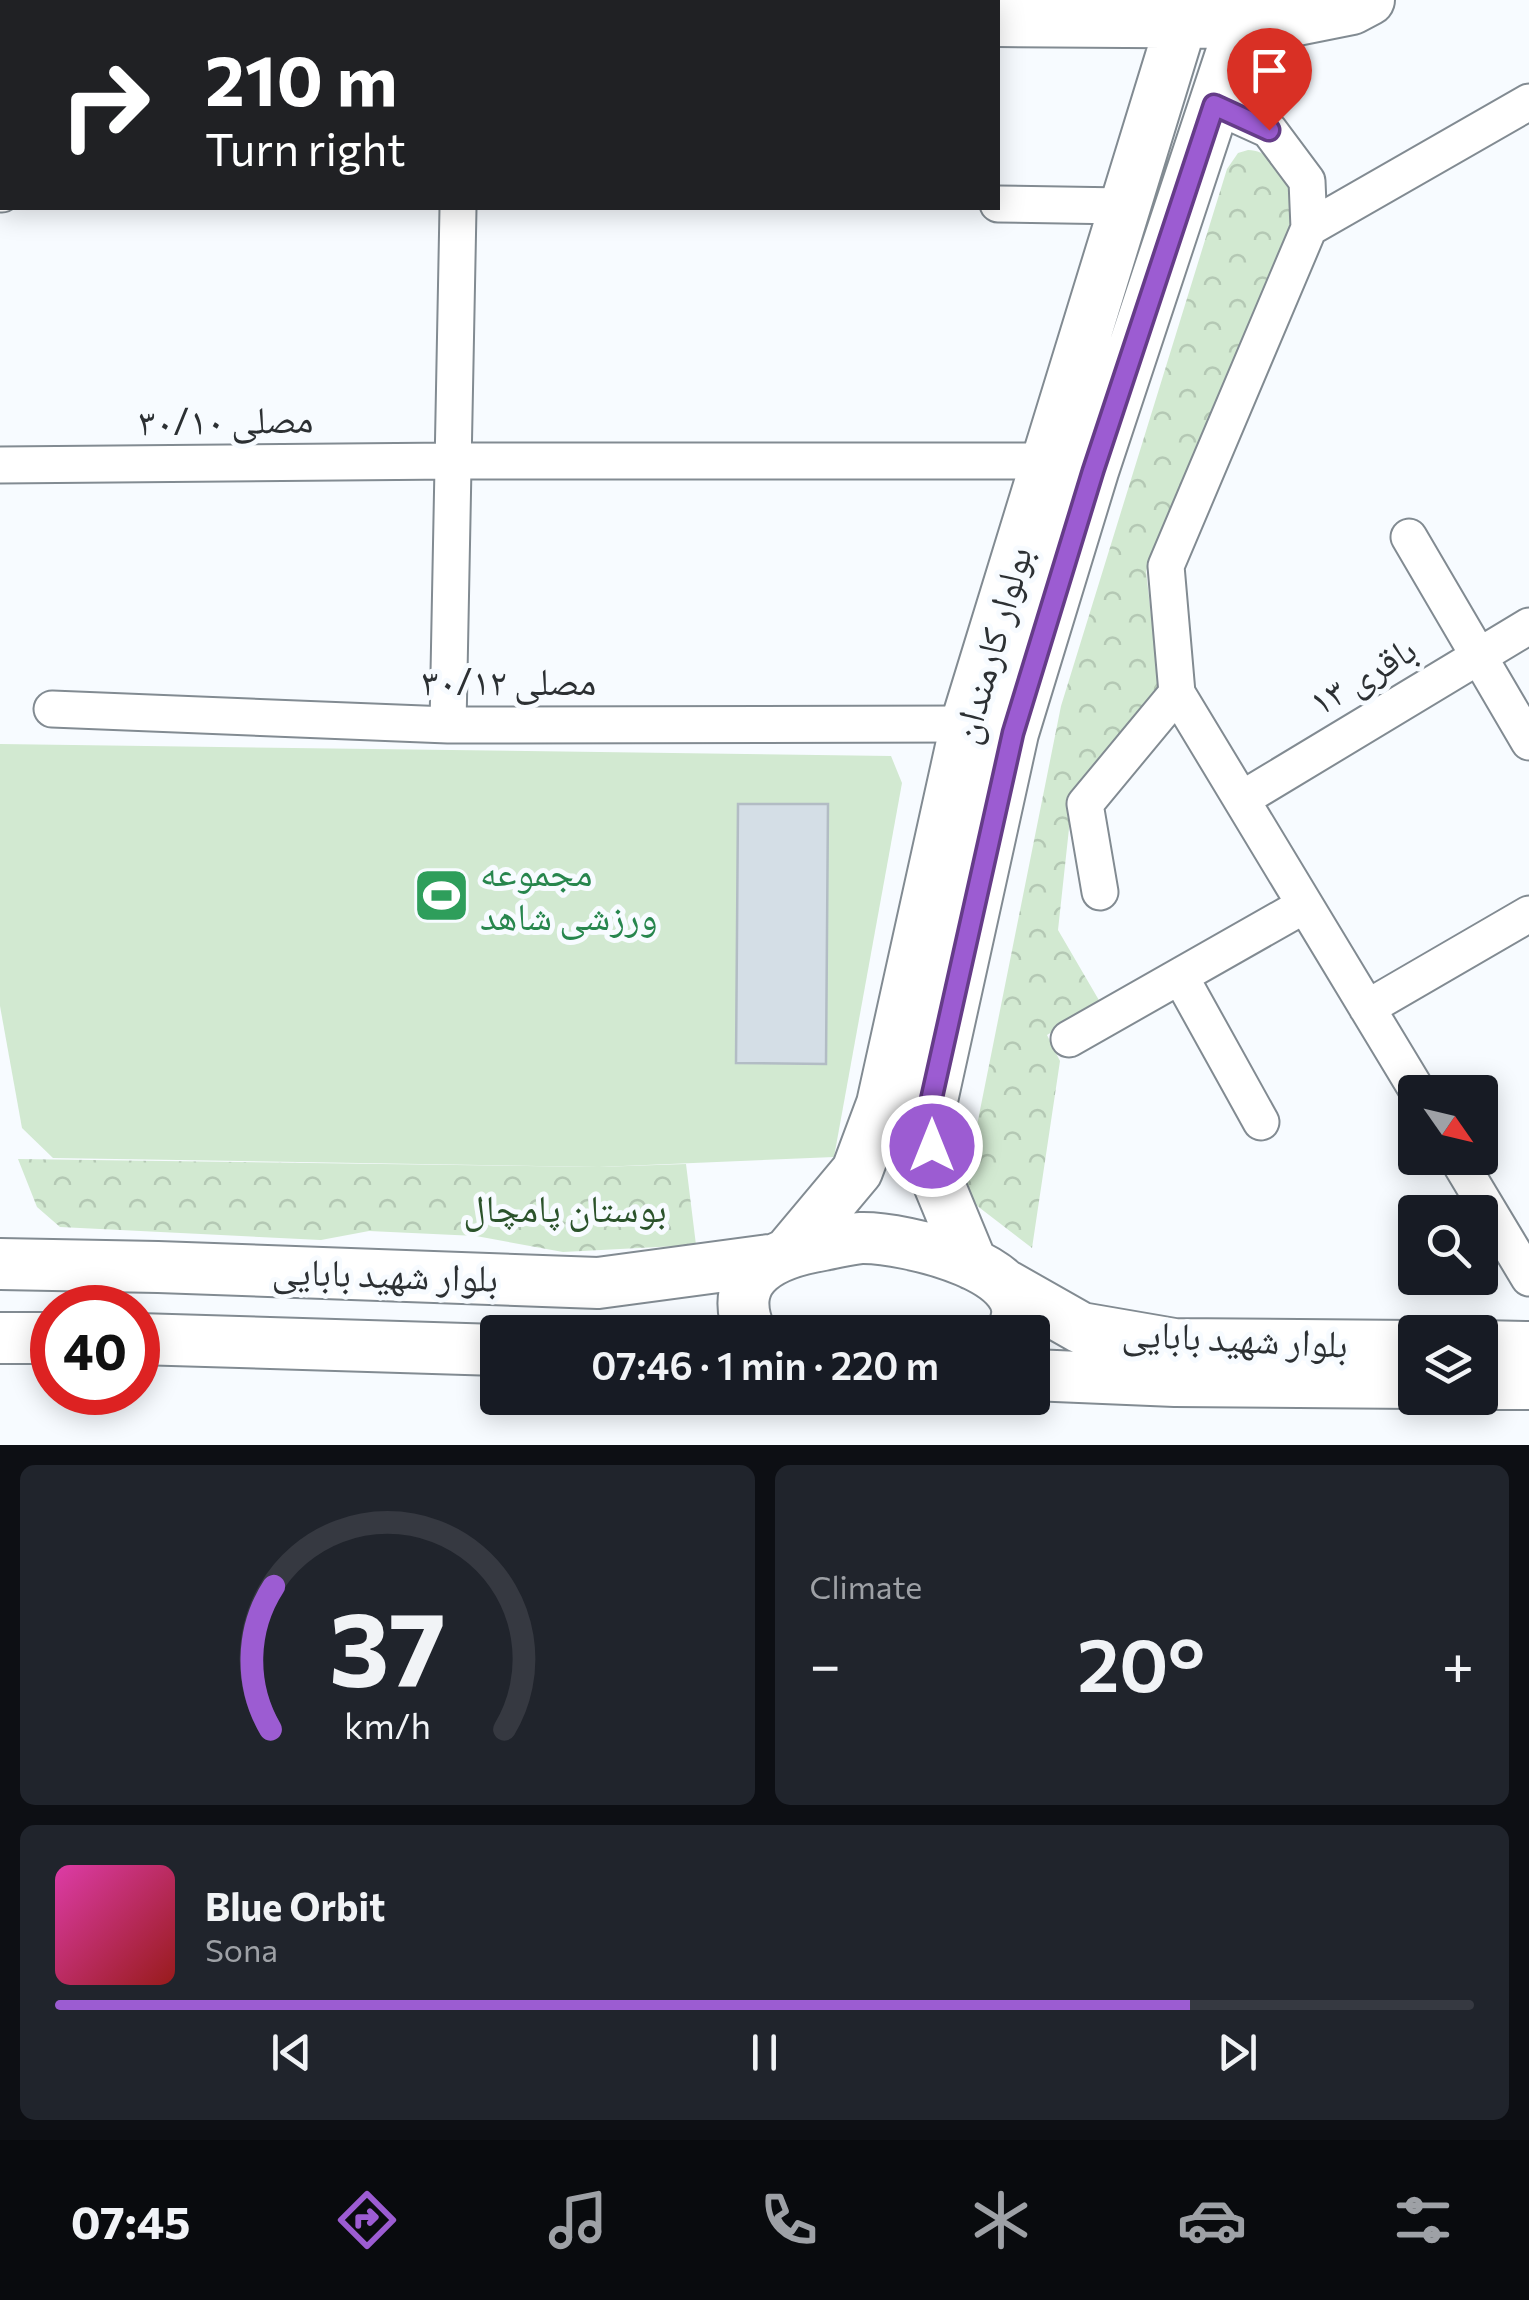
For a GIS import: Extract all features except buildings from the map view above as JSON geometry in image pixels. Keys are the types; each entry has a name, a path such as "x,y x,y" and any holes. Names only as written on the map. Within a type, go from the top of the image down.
{"street":[{"path":"1000,21 1282,23 1352,8 1369,0"},
{"name":"بولوار کارمندان","path":"744,1315 744,1296 753,1276 779,1255 857,1170 882,1104 966,724 1181,24"},
{"name":"بولوار کارمندان","path":"997,1294 936,1178 928,1114 1013,733 1093,471 1241,24"},
{"path":"1309,228 1529,102"},
{"path":"1214,105 1269,130 1307,181 1309,228 1166,566 1177,692 1408,1075"},
{"path":"1000,204 1124,206"},
{"path":"448,725 458,210"},
{"name":"مصلی ۳۰/۱۰","path":"0,466 1046,461"},
{"path":"1409,536 1529,742"},
{"name":"باقری ۱۳","path":"1242,800 1529,626"},
{"path":"1100,892 1085,804 1177,692"},
{"name":"مصلی ۳۰/۱۲","path":"52,709 448,725 966,724"},
{"path":"1069,1039 1305,905"},
{"path":"1367,1008 1529,914"},
{"path":"1180,976 1261,1122"},
{"path":"1466,1175 1529,1278"},
{"name":"بلوار شهید بابایی","path":"0,1264 598,1283 862,1238 934,1248 997,1294 1081,1328 1174,1344 1398,1346"},
{"path":"0,1338 30,1338"},
{"name":"بلوار شهید بابایی","path":"160,1340 480,1349"},
{"path":"1498,1346 1529,1347"},
{"name":"بلوار شهید بابایی","path":"1050,1375 1176,1381 1398,1383"},
{"path":"1498,1384 1529,1384"}],"green space":[{"path":"1248,150 1267,156 1282,171 1294,201 1292,237 1146,571 1159,685 1072,801 1058,930 1100,1002 1047,1035 1060,1061 1032,1248 963,1195 1061,706 1227,169 1238,153"},
{"name":"مجموعه ورزشی شاهد","path":"0,744 891,756 902,783 834,1157 599,1167 53,1158 22,1128 0,1006"},
{"name":"بوستان پامچال","path":"18,1159 599,1167 686,1164 696,1245 563,1252 476,1236 369,1231 321,1240 60,1227 37,1207"}],"place":[{"name":"مجموعه ورزشی شاهد","path":"441,895"}],"route":[{"path":"932,1146 928,1114 1013,733 1093,471 1214,105 1269,130"}]}
